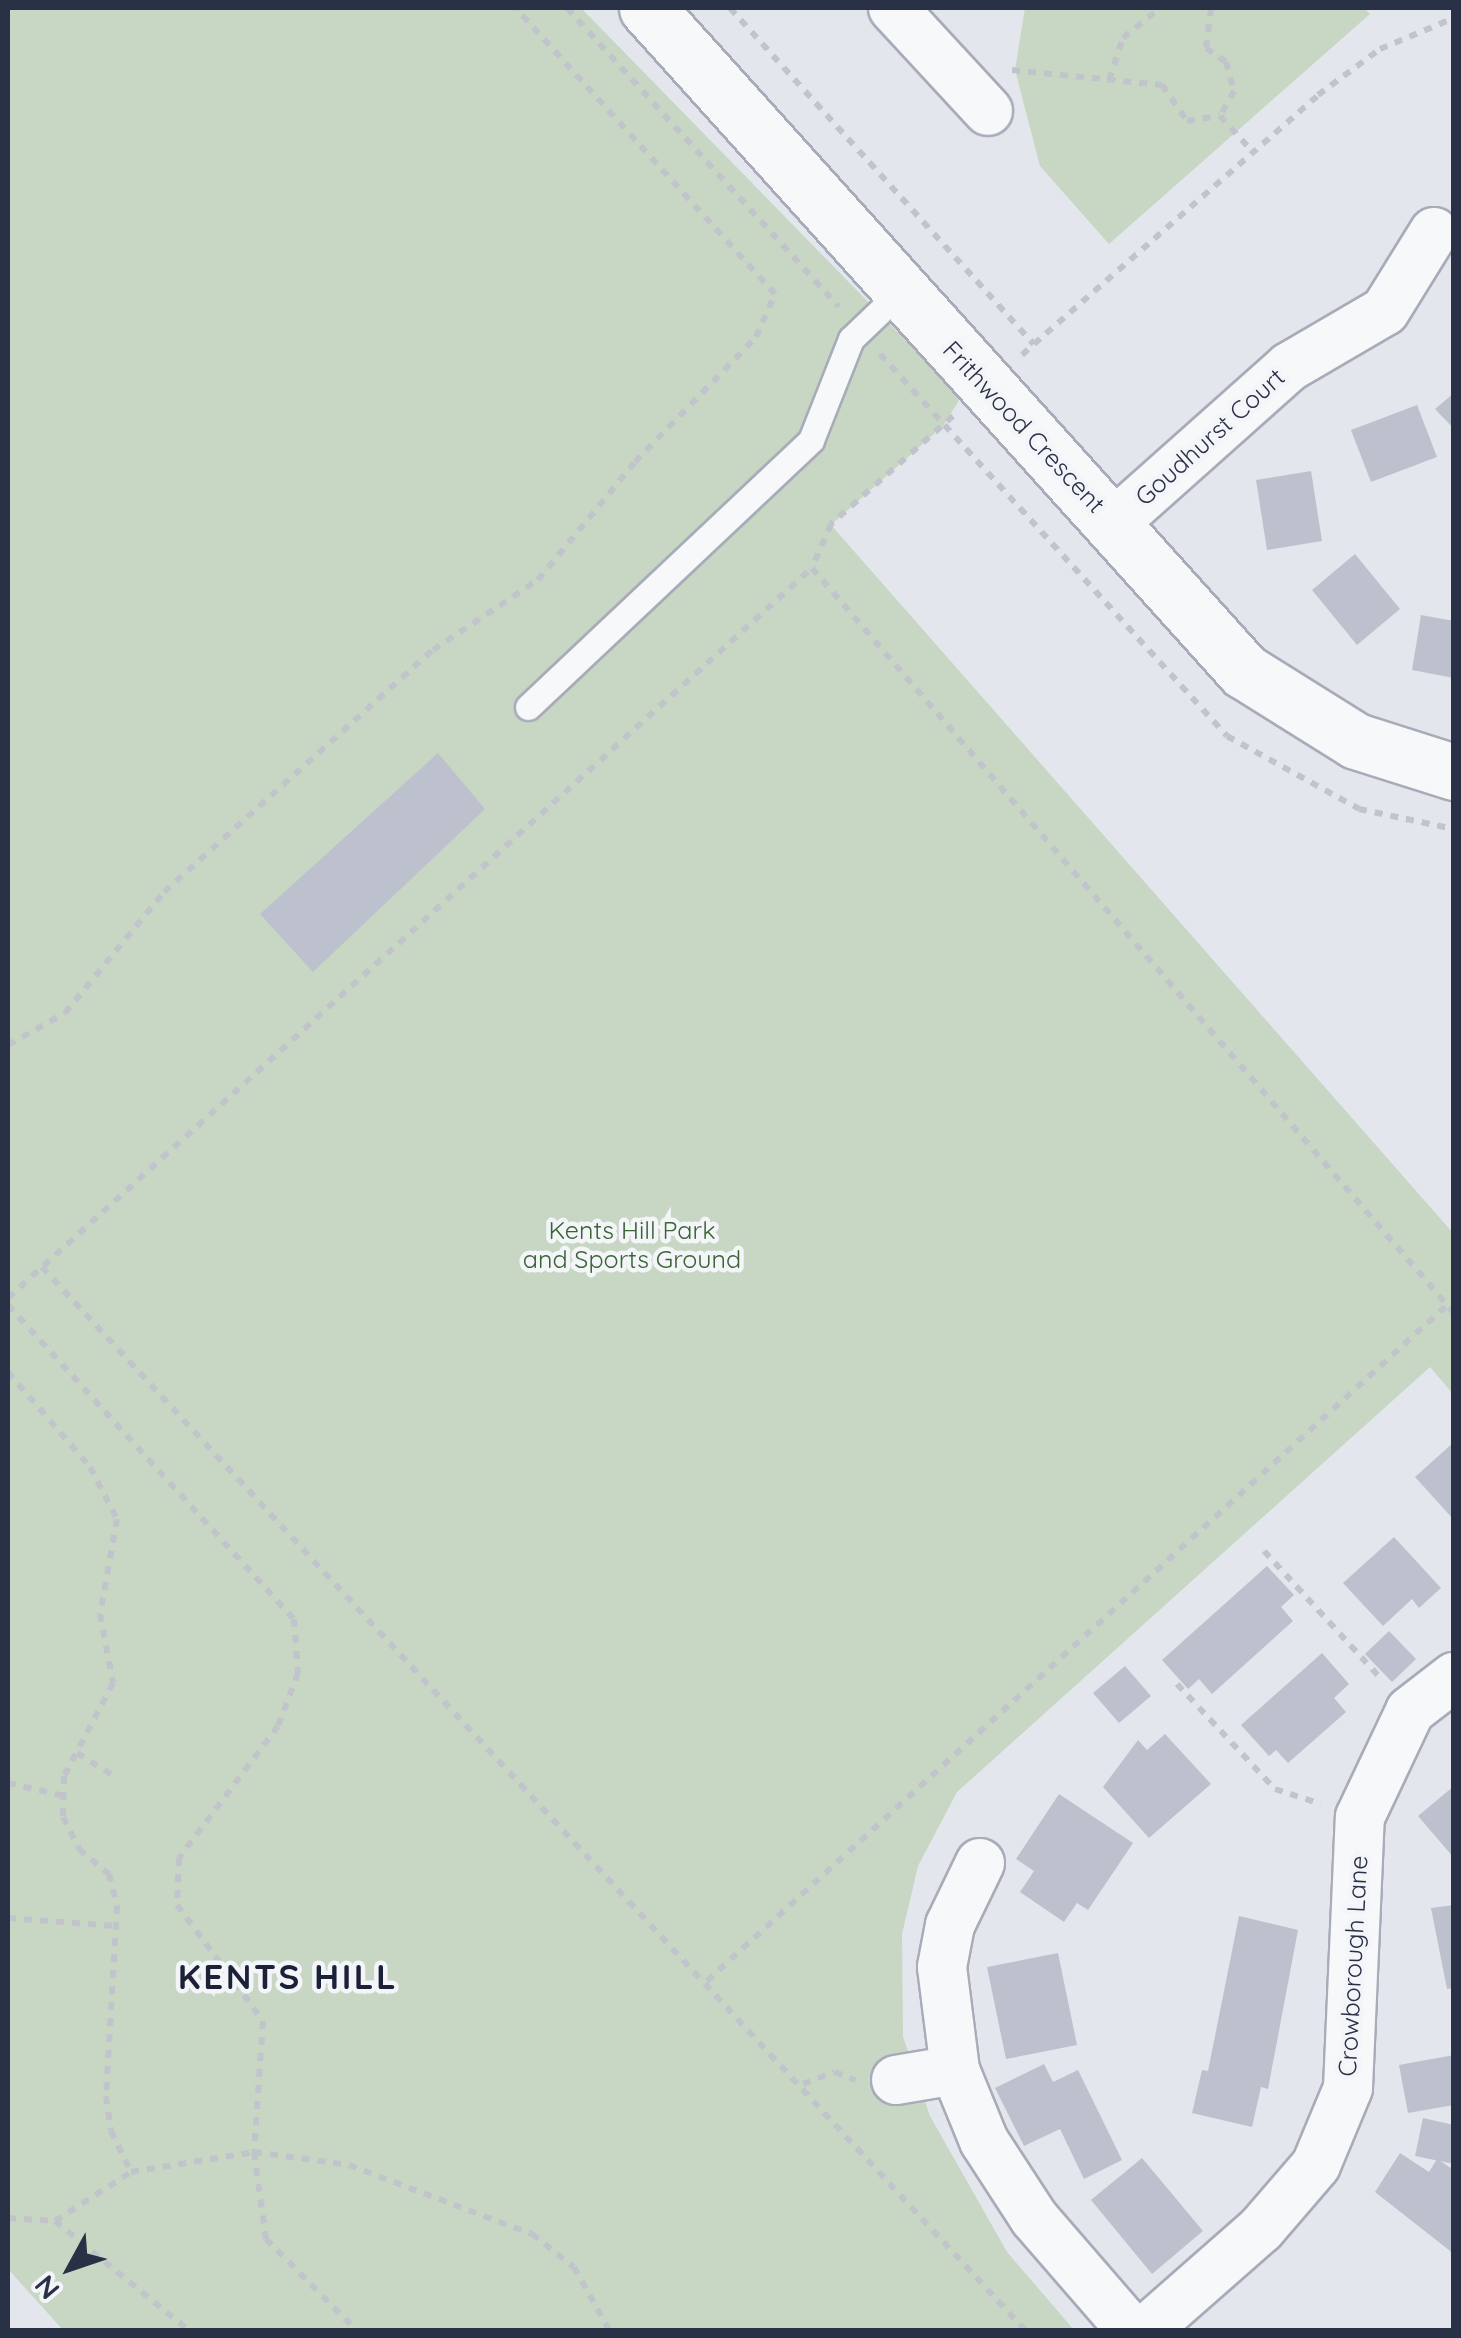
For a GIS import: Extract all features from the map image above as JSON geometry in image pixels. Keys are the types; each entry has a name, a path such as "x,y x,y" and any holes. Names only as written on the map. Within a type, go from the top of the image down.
{"street":[{"path":"893,8 963,50 988,112"},
{"name":"Frithwood Crescent","path":"660,12 984,387 1114,523 1244,671 1356,741 1454,772"},
{"name":"Goudhurst Court","path":"1114,523 1288,367 1386,311 1434,232"},
{"name":"Crowborough Lane","path":"1146,2330 1261,2229 1322,2150 1348,2088 1360,1818 1410,1711 1454,1676"},
{"path":"980,1862 950,1924 942,1967 955,2070 984,2140 1034,2218 1131,2330"},
{"path":"896,2080 955,2070"}],"lane":[{"path":"528,707 811,440 851,339 900,292"}],"path":[{"path":"8,1045 66,1013 164,892 433,650 538,580 635,462 756,338 774,294 516,8"},
{"path":"730,8 1034,344"},
{"path":"1109,80 1123,38 1160,8"},
{"path":"1212,8 1206,48 1226,62 1234,91 1220,116"},
{"path":"356,2330 266,2239 254,2152 263,2021 177,1905 180,1858 278,1726 298,1673 294,1620 8,1302 812,568 831,524 984,387 1252,151 1380,50 1454,18"},
{"path":"963,50 1109,80 1162,85 1168,104 1187,121 1220,116"},
{"path":"1220,116 1252,151"},
{"path":"812,568 1454,1314"},
{"path":"42,1267 1025,2330"},
{"path":"707,1982 1446,1306"},
{"path":"8,1372 90,1467 117,1520 100,1614 112,1683 76,1752 64,1796 63,1817 78,1849 109,1874 116,1926 106,2096 112,2132 131,2172"},
{"path":"1264,1551 1410,1711"},
{"path":"1178,1684 1275,1789 1360,1818"},
{"path":"76,1752 114,1776"},
{"path":"8,1783 64,1796"},
{"path":"8,1918 116,1926"},
{"path":"54,2221 131,2172 254,2152 349,2166 532,2234 574,2267 608,2330"},
{"path":"8,2218 54,2221 188,2330"}],"green space":[{"name":"Kents Hill Park and Sports Ground","path":"8,8 581,8 961,397 943,426 831,525 1453,1233 1453,1394 1430,1367 957,1792 918,1866 902,1934 903,2037 930,2116 1007,2252 1074,2330 63,2330 8,2269"},
{"path":"1025,8 1364,8 1370,14 1109,244 1040,166 1015,70"}],"building":[{"path":"1454,393 1454,429 1435,409"},
{"path":"1417,405 1437,457 1371,482 1351,430"},
{"path":"1311,471 1322,541 1267,550 1256,480"},
{"path":"1355,554 1400,609 1357,645 1312,590"},
{"path":"1421,615 1454,621 1454,678 1412,670"},
{"path":"438,753 485,809 313,972 260,914"},
{"path":"1454,1442 1454,1520 1415,1477"},
{"path":"1394,1537 1441,1588 1419,1608 1412,1599 1383,1626 1343,1583"},
{"path":"1267,1566 1294,1595 1281,1607 1293,1621 1212,1694 1199,1679 1188,1689 1162,1660"},
{"path":"1389,1631 1416,1659 1392,1682 1365,1654"},
{"path":"1322,1653 1349,1684 1334,1698 1346,1712 1288,1763 1276,1750 1269,1756 1241,1725"},
{"path":"1125,1666 1151,1696 1119,1723 1093,1693"},
{"path":"1165,1734 1211,1784 1149,1838 1103,1787 1138,1740 1147,1750"},
{"path":"1454,1786 1454,1858 1418,1816"},
{"path":"1059,1794 1133,1843 1088,1910 1077,1903 1064,1922 1020,1892 1034,1871 1016,1859"},
{"path":"1454,1905 1454,1988 1447,1989 1431,1908"},
{"path":"1239,1916 1298,1930 1268,2089 1261,2087 1252,2127 1192,2113 1202,2070 1208,2071"},
{"path":"1058,1953 1077,2045 1006,2059 987,1967"},
{"path":"1454,2055 1454,2105 1408,2113 1399,2065"},
{"path":"1044,2064 1053,2082 1078,2070 1122,2160 1084,2179 1060,2129 1024,2146 995,2088"},
{"path":"1423,2118 1454,2125 1454,2164 1415,2156"},
{"path":"1400,2153 1429,2172 1437,2159 1454,2170 1454,2254 1375,2192"},
{"path":"1142,2158 1203,2231 1152,2274 1091,2200"}],"district":[{"name":"KENTS HILL","path":"288,1976"}]}
